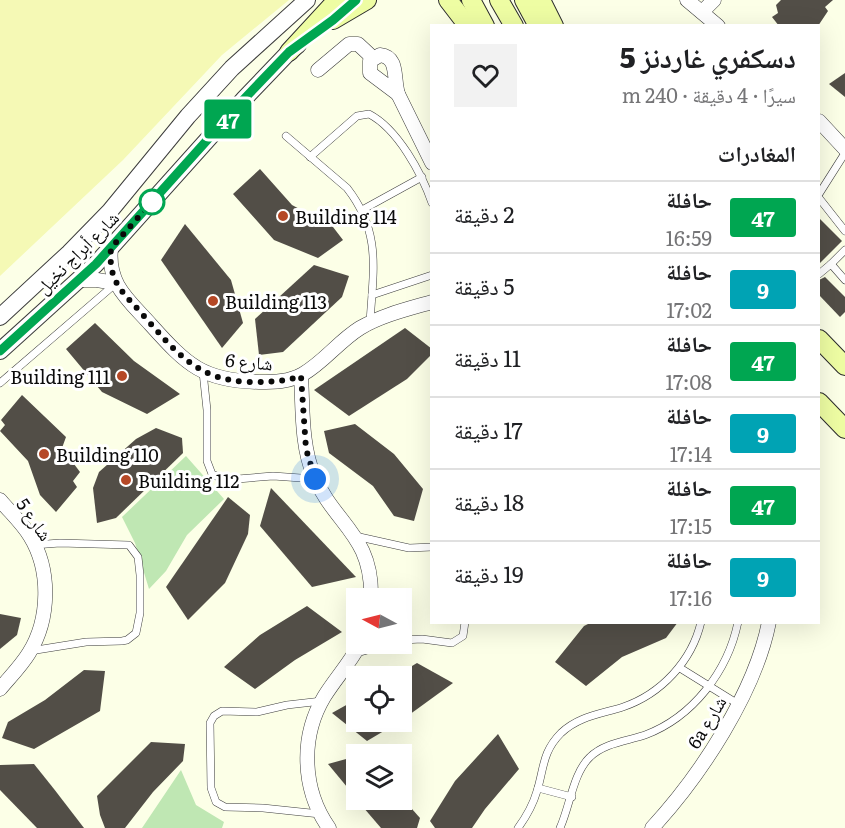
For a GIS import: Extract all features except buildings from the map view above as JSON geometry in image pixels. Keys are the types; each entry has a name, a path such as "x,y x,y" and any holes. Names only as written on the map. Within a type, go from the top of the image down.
{"main road":[{"path":"289,52 337,0"},
{"path":"333,20 368,0"},
{"path":"448,0 466,24"},
{"path":"471,0 484,24"},
{"path":"500,0 513,24"},
{"path":"524,0 537,24"},
{"path":"541,0 553,24"},
{"path":"820,340 845,366"},
{"path":"820,403 845,429"}],"street":[{"name":"شارع أبراج نخيل","path":"0,317 97,225 188,116 232,68 307,0"},
{"name":"شارع أبراج نخيل","path":"0,351 111,248 289,52 356,0"},
{"path":"687,0 716,24"},
{"path":"702,12 714,0"},
{"path":"318,70 349,44 358,44 372,58"},
{"path":"398,94 370,73 369,65 372,58 380,55 391,59 398,94 430,159"},
{"path":"825,133 845,151"},
{"path":"79,280 97,280 115,284 111,266 111,248"},
{"name":"شارع 6","path":"115,284 177,353 203,372 227,380 243,382 277,382 301,376 341,342 370,323 430,303"},
{"path":"301,376 306,449 315,479 355,536 367,562 370,588"},
{"name":"شارع 5","path":"0,500 34,544 44,580 44,604 40,629 30,651 0,689"},
{"name":"6a شارع","path":"652,828 694,776 738,704 757,666 768,624"},
{"path":"329,828 320,814 309,782 307,757 310,733 322,701 355,654"}],"lane":[{"path":"310,156 357,116 369,114 399,141 422,177 430,198"},
{"path":"285,136 338,178 362,210 374,247 370,323"},
{"path":"820,194 845,151"},
{"path":"362,210 422,177"},
{"path":"820,197 845,231"},
{"path":"845,250 824,267 845,280"},
{"path":"372,295 430,276"},
{"path":"0,383 115,284"},
{"path":"203,372 207,410 207,462 212,474 225,480 273,476 315,479"},
{"path":"355,536 409,548 430,547"},
{"path":"30,651 86,642 127,640 136,633 138,628 141,603 138,557 129,545 34,544"},
{"path":"412,640 452,643 463,636 465,624"},
{"path":"518,828 533,803 542,765 552,743 570,726 589,716 637,701 660,687 680,668 695,641 700,624"},
{"path":"560,828 578,775 590,756 599,750 644,735 669,723 690,707 709,686 729,653 737,624"},
{"path":"680,668 738,704"},
{"path":"320,814 225,807 216,802 211,788 210,723 214,716 222,711 257,712 287,705 322,701"},
{"path":"538,788 572,797"}],"shaded area":[{"path":"186,456 224,499 187,535 166,571 149,589 135,543 122,517"},
{"path":"181,770 196,805 224,822 222,828 142,828"}],"sand":[{"path":"0,0 289,0 222,55 123,160 0,276"}],"bus line":[{"name":"47","path":"0,351 96,264 289,52 356,0"}],"place":[{"name":"Building 114","path":"283,216"},
{"name":"Building 113","path":"213,301"},
{"name":"Building 111","path":"122,376"},
{"name":"Building 110","path":"44,454"},
{"name":"Building 112","path":"126,480"}],"route":[{"path":"152,202 111,248 111,266 115,284 177,353 203,372 218,378 243,382 277,382 301,376 306,449 315,479"}]}
